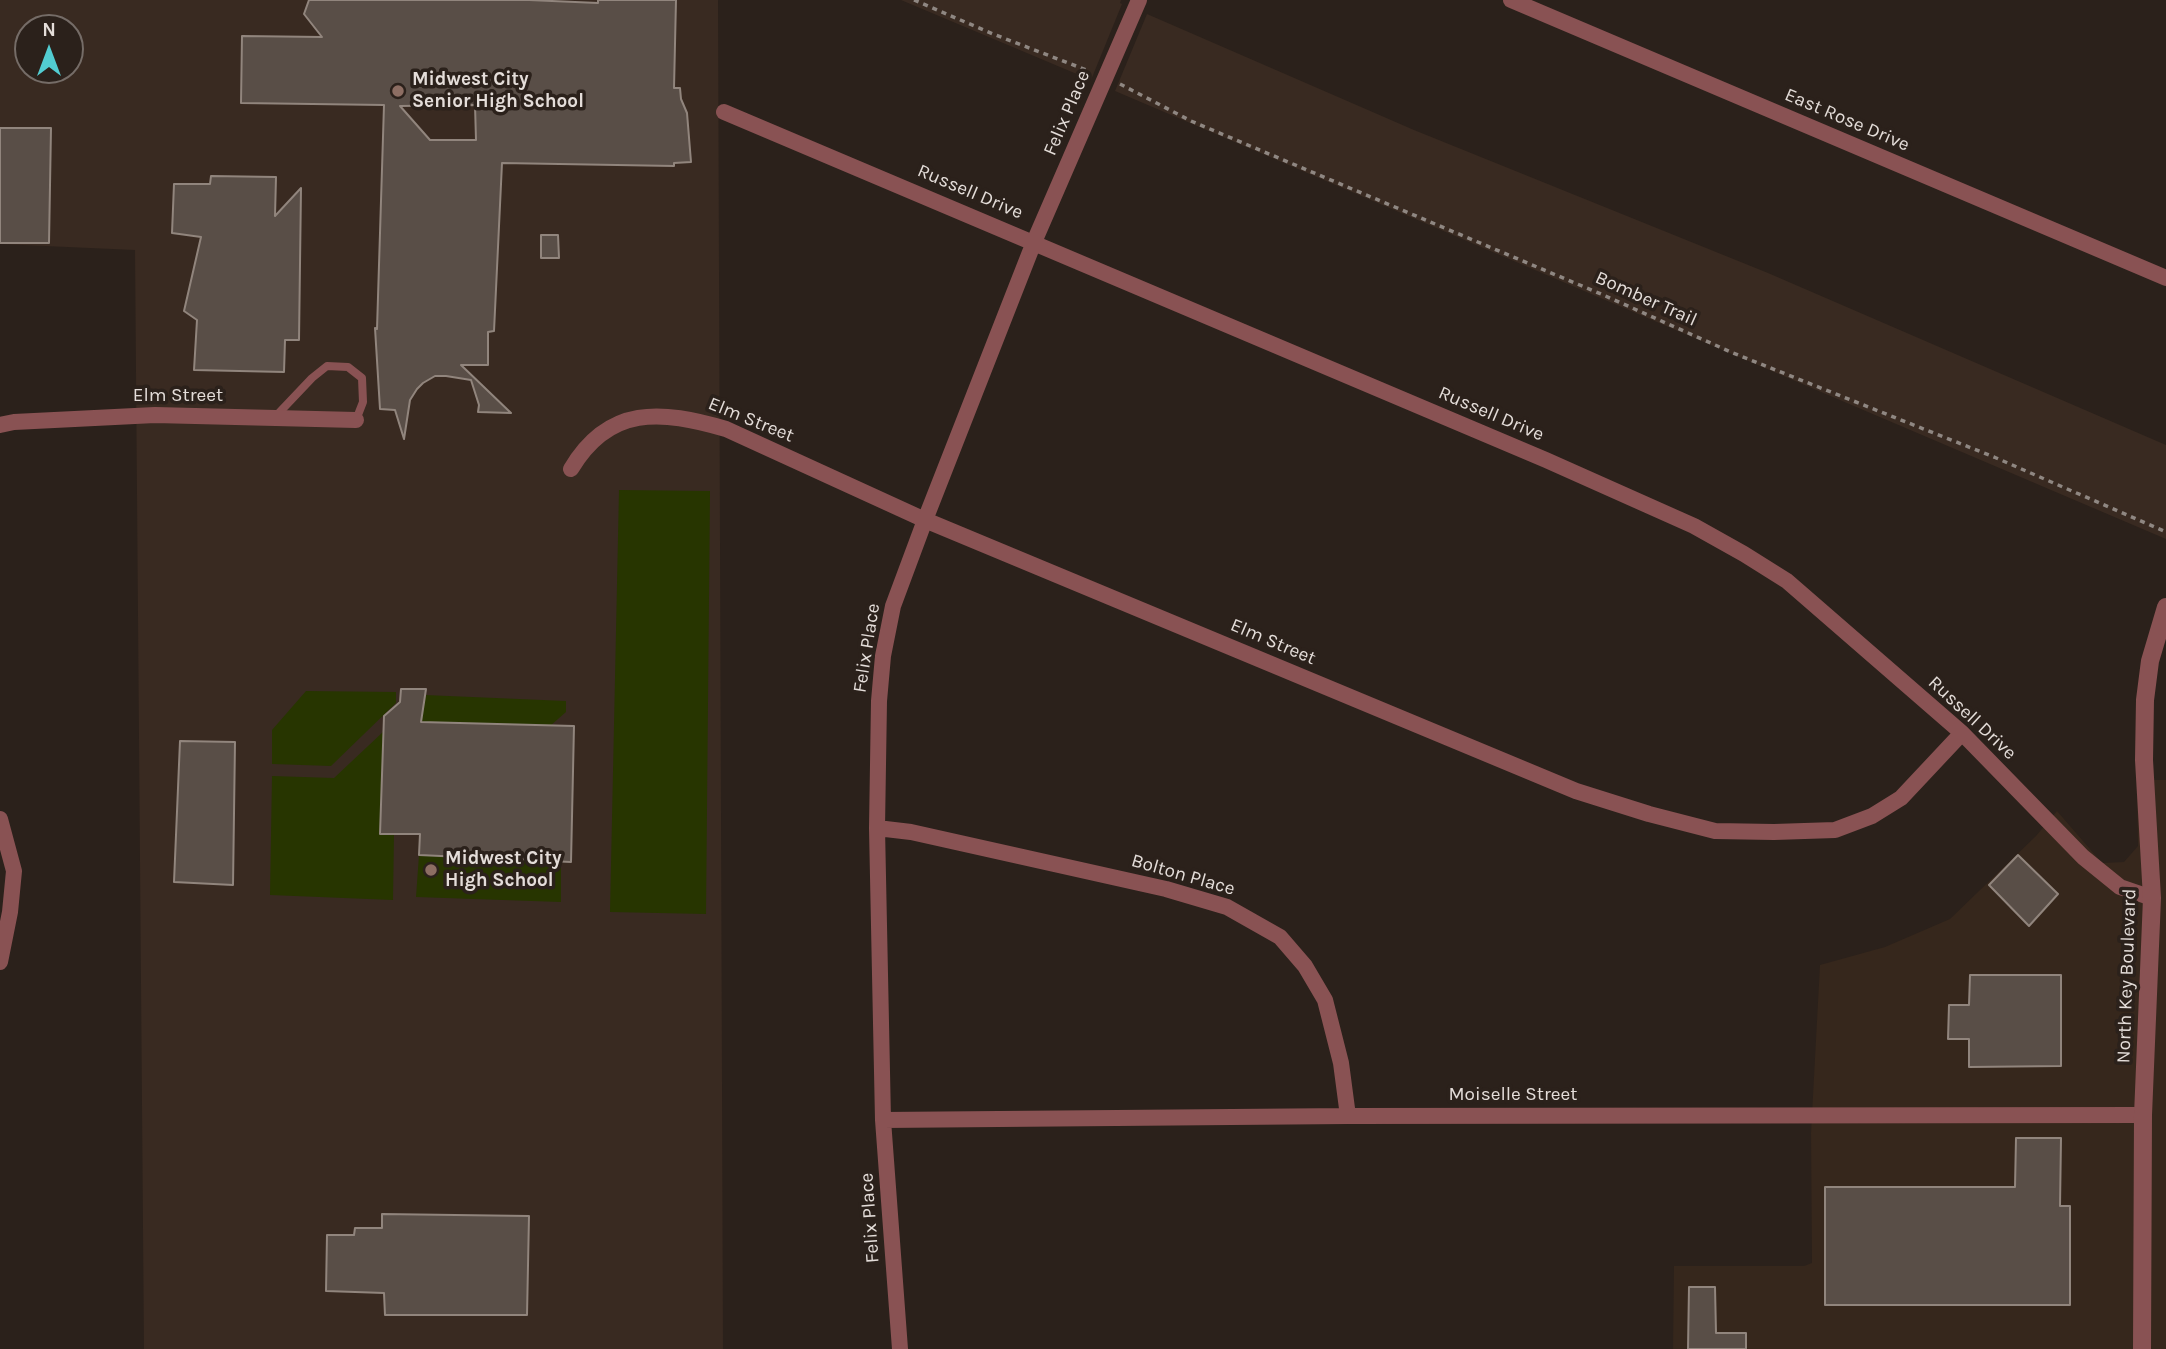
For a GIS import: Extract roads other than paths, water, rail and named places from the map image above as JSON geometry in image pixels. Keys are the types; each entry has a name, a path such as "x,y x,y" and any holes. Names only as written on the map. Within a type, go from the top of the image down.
{"street":[{"name":"Felix Place","path":"900,1349 883,1120 877,828 879,701 883,656 893,606 925,520 1034,242 1139,0"},
{"name":"East Rose Drive","path":"1511,0 2166,278"},
{"name":"Russell Drive","path":"724,112 1546,460 1694,526 1787,581 1962,733 2084,857 2120,887 2152,898"},
{"name":"Elm Street","path":"0,425 155,415 356,420"},
{"name":"Elm Street","path":"571,469 583,450 597,436 626,420 665,415 695,420 752,440 925,520 1576,792 1715,831 1835,830 1872,816 1901,798 1962,733"},
{"name":"North Key Boulevard","path":"2142,1349 2143,1115 2152,898 2144,760 2145,700 2150,661 2166,607"},
{"path":"0,819 14,871 10,912 0,962"},
{"name":"Bolton Place","path":"877,828 911,832 1166,889 1227,907 1280,937 1305,966 1325,1000 1341,1063 1348,1116"},
{"name":"Moiselle Street","path":"883,1120 1348,1116 2143,1115"}],"lane":[{"path":"274,419 312,378 327,366 348,367 362,378 363,402 356,420"}],"place":[{"name":"Midwest City Senior High School","path":"398,91"},
{"name":"Midwest City High School","path":"431,870"}]}
